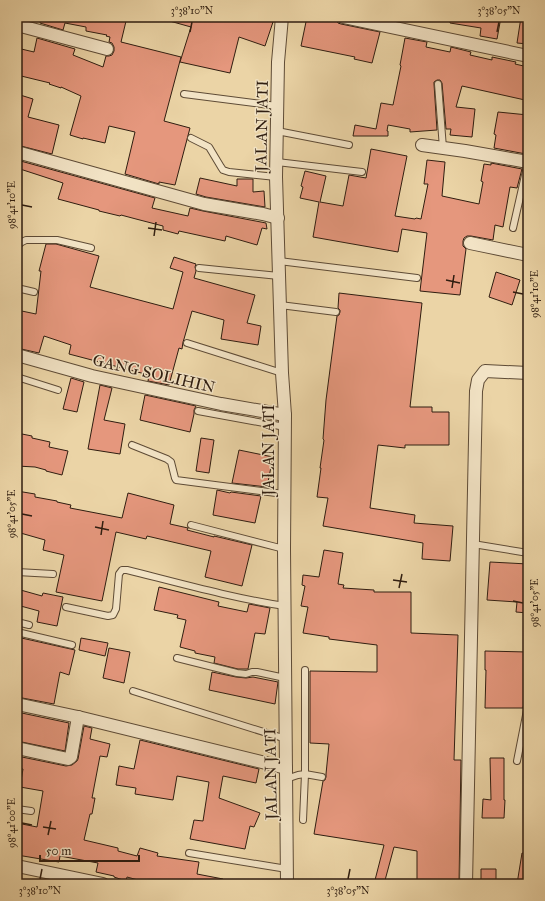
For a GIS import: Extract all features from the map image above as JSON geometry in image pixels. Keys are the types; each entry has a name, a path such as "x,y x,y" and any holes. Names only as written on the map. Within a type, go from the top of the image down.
{"street":[{"name":"JALAN JATI","path":"282,17 278,62 276,177 282,373 285,421 284,549 287,884"},
{"path":"343,17 528,56"},
{"path":"17,25 107,49"},
{"path":"422,145 528,162"},
{"path":"17,152 204,204 278,218"},
{"path":"470,243 528,255"},
{"name":"GANG SOLIHIN","path":"17,355 92,376 221,404 285,421"},
{"path":"466,884 476,390 478,380 485,371 528,373"},
{"path":"17,704 78,717 286,774"},
{"path":"17,748 68,759 70,758 78,717"},
{"path":"17,866 103,884"}],"lane":[{"path":"438,84 443,148"},
{"path":"184,94 277,106"},
{"path":"276,131 349,145"},
{"path":"191,138 209,146 224,170 276,177"},
{"path":"276,162 362,172"},
{"path":"513,228 528,162"},
{"path":"17,246 26,240 57,240 91,248"},
{"path":"279,261 417,278"},
{"path":"199,268 279,276"},
{"path":"17,288 34,292"},
{"path":"280,305 336,312"},
{"path":"187,343 282,373"},
{"path":"17,377 58,390"},
{"path":"198,411 285,421"},
{"path":"132,445 171,462 176,480 284,494"},
{"path":"190,525 284,549"},
{"path":"473,544 528,553"},
{"path":"66,607 108,616 113,615 116,609 119,574 122,570 201,589 285,606"},
{"path":"17,572 53,574"},
{"path":"17,622 29,625"},
{"path":"17,632 72,645"},
{"path":"177,658 237,673 246,674 256,672 286,678"},
{"path":"303,820 305,774 305,670"},
{"path":"133,691 286,739"},
{"path":"517,760 528,705"},
{"path":"286,774 305,774 322,777"},
{"path":"17,808 31,811"},
{"path":"189,853 287,869"}],"building":[{"path":"41,17 127,17 121,42 181,57 164,121 190,128 175,185 159,182 159,184 125,174 135,132 109,126 105,143 70,135 81,96 61,87 49,84 50,83 17,75 17,48 34,52 37,38 75,49 73,55 103,67 106,56 112,55 114,51 112,43 109,42 110,37 106,36 107,35 86,31 86,27 65,23 63,30 40,23"},
{"path":"166,17 260,17 273,22 265,46 239,37 230,73 180,62 191,27 166,20"},
{"path":"307,17 325,17 336,19 338,23 341,24 380,32 372,63 354,59 355,57 301,46"},
{"path":"450,17 501,17 497,39 480,36 481,28 450,23"},
{"path":"521,17 528,17 528,44 517,43"},
{"path":"405,38 427,42 426,47 450,52 451,47 471,52 470,55 492,60 492,57 516,62 515,64 528,67 528,84 525,100 462,86 456,107 475,109 472,137 450,135 451,129 446,129 442,83 440,80 437,80 434,84 437,130 410,132 410,129 388,125 388,136 353,136 355,125 376,129 381,103 393,105"},
{"path":"17,94 33,99 28,117 59,125 52,154 17,145"},
{"path":"498,112 528,115 528,144 526,154 494,148 496,135 494,134"},
{"path":"371,149 407,156 395,216 415,219 421,219 428,184 424,184 427,160 445,162 442,196 479,204 483,182 481,181 484,164 491,165 491,163 522,169 517,188 510,187 503,227 495,225 493,240 471,236 464,238 463,246 466,249 460,295 420,291 427,233 402,229 398,252 313,237 319,202 300,198 303,187 301,186 305,171 326,176 320,202 343,206 349,175 366,178"},
{"path":"17,160 155,198 152,208 188,216 190,208 266,223 267,229 262,228 257,245 226,236 225,241 179,231 178,234 163,230 163,226 99,211 58,199 63,183 17,168"},
{"path":"200,178 237,186 237,179 253,179 253,192 264,191 265,207 196,194"},
{"path":"46,244 56,244 99,256 90,287 173,309 183,272 170,268 174,257 196,264 194,278 255,295 247,323 261,326 258,345 221,339 224,320 192,311 182,349 179,348 169,385 148,381 149,375 69,354 71,345 44,336 39,353 17,348 17,310 36,314 41,271 39,271"},
{"path":"496,272 520,280 512,305 489,297"},
{"path":"339,293 422,303 410,407 432,407 432,412 449,412 449,445 405,445 405,448 378,445 370,508 415,515 414,523 453,526 450,561 422,559 423,543 323,526 328,498 317,497 324,440 326,400 337,316 340,312 338,308"},
{"path":"71,378 84,382 77,412 63,409"},
{"path":"100,385 112,388 104,420 125,424 120,454 88,449"},
{"path":"145,395 196,406 190,432 140,420"},
{"path":"17,433 50,442 49,447 68,451 62,475 35,467 17,466"},
{"path":"201,438 214,440 209,473 196,471"},
{"path":"239,450 273,457 267,487 232,483"},
{"path":"217,490 230,493 261,496 255,523 213,515"},
{"path":"17,491 35,494 35,497 71,505 70,508 122,518 128,493 174,505 170,524 188,528 187,530 214,537 252,545 242,586 205,577 211,551 147,536 146,539 116,532 102,601 56,592 64,555 43,550 45,540 17,532"},
{"path":"324,550 343,553 338,584 344,585 343,588 374,590 374,592 411,592 411,633 458,635 454,760 461,760 459,884 417,884 417,851 394,847 384,884 374,884 384,845 314,834 323,781 326,777 329,744 310,743 310,671 377,672 377,645 329,639 329,637 303,633 308,607 301,606 305,586 302,585 303,575 319,577"},
{"path":"490,562 528,564 528,613 516,612 517,602 487,600"},
{"path":"159,587 219,602 218,606 247,612 249,604 270,608 265,634 255,633 248,669 238,669 214,663 215,657 195,653 195,651 180,647 186,620 177,618 178,615 154,610"},
{"path":"17,589 42,596 43,593 63,597 57,626 37,622 39,611 17,605"},
{"path":"17,637 75,650 69,675 60,672 54,704 17,697"},
{"path":"81,638 108,643 105,656 79,650"},
{"path":"109,648 130,652 124,683 103,678"},
{"path":"485,651 527,652 527,671 525,671 523,708 485,708"},
{"path":"212,672 236,677 253,677 278,682 275,704 209,690"},
{"path":"17,712 69,723 65,751 17,741"},
{"path":"84,726 92,728 90,739 110,744 107,757 100,756 92,798 95,798 92,814 90,814 84,840 118,848 118,851 137,856 140,848 158,853 157,856 199,862 197,874 223,879 223,884 149,883 127,877 126,881 114,876 96,872 98,863 60,856 59,862 17,855 17,823 37,827 43,791 20,787 23,769 17,768 17,756 66,766 72,765 78,759"},
{"path":"140,740 259,769 256,783 223,776 219,798 260,813 254,827 250,826 245,849 190,839 194,820 203,821 209,782 177,776 173,800 135,794 136,788 116,785 119,766 134,769"},
{"path":"490,758 504,758 504,818 482,818 483,799 491,800"},
{"path":"522,853 528,854 528,884 517,884"},
{"path":"481,869 496,869 496,884 481,883"}]}
